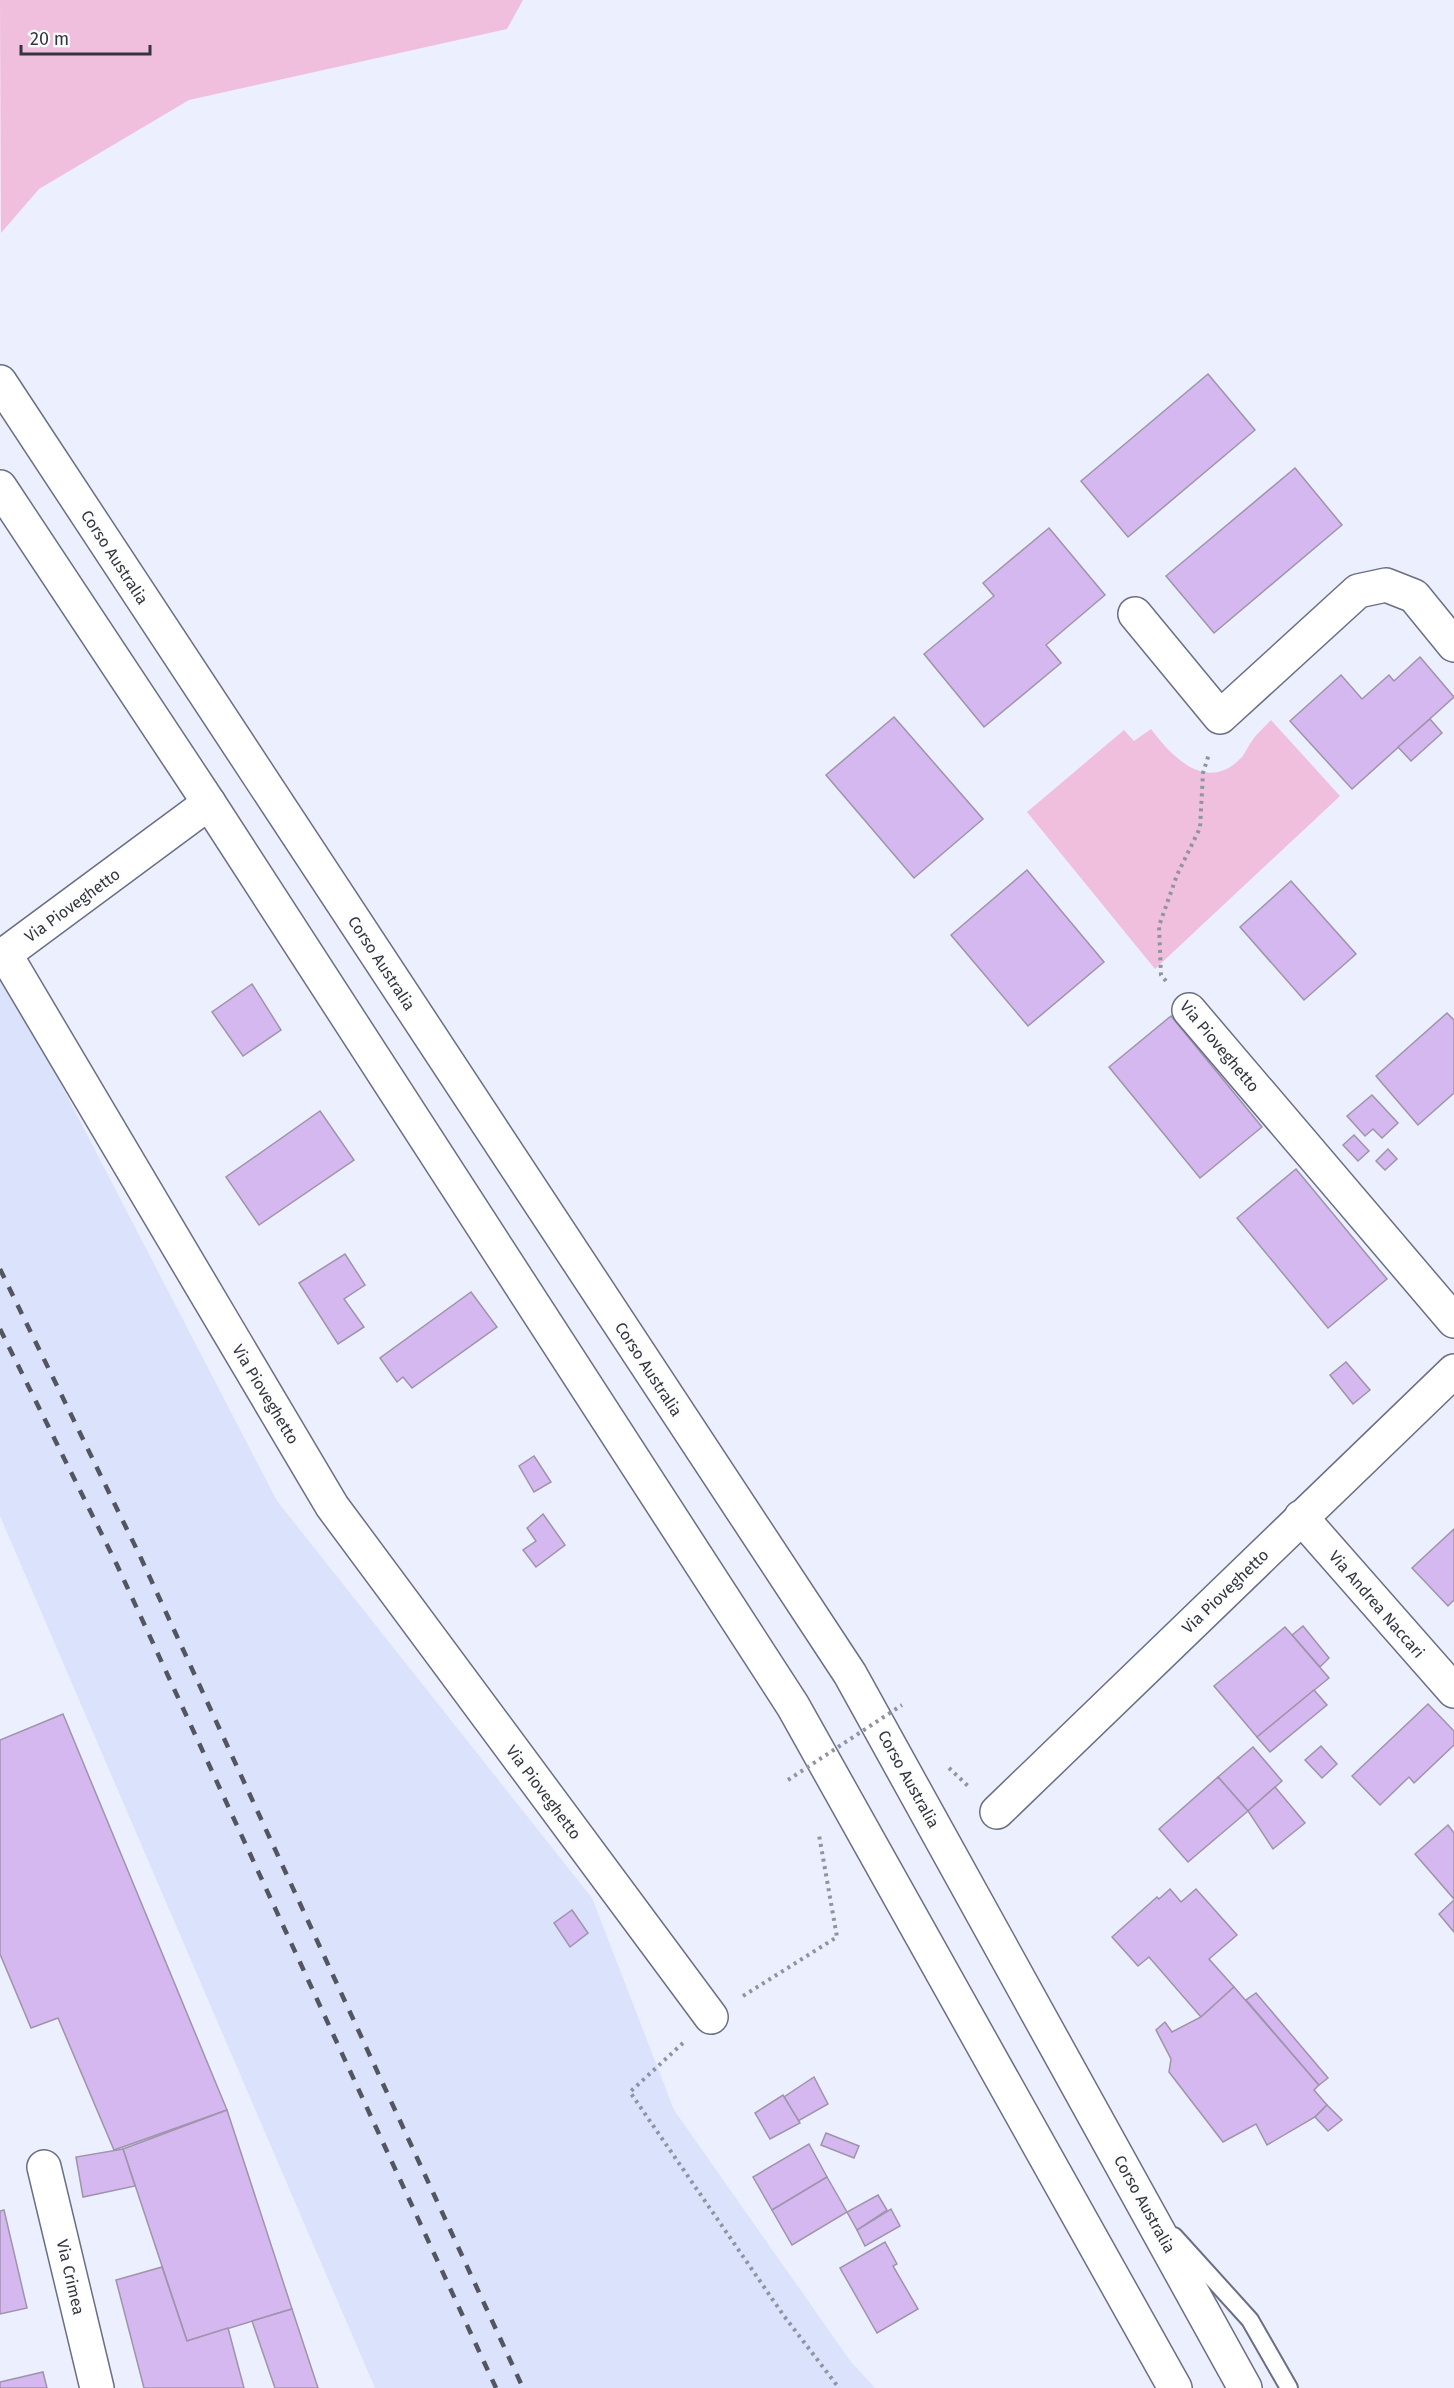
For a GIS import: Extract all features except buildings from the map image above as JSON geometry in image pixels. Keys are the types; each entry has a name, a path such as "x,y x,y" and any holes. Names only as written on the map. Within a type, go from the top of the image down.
{"main road":[{"name":"Corso Australia","path":"0,382 850,1674 1245,2388"},
{"path":"0,486 209,803 793,1706 1175,2388"},
{"path":"1135,614 1220,717 1358,591 1386,585 1414,596 1454,645"},
{"name":"Via Pioveghetto","path":"209,803 5,954 332,1506 711,2016"},
{"name":"Via Pioveghetto","path":"1189,1010 1454,1321"},
{"name":"Via Pioveghetto","path":"997,1812 1301,1516 1454,1371"},
{"name":"Via Andrea Naccari","path":"1301,1516 1454,1691"},
{"name":"Via Crimea","path":"44,2167 97,2388"}],"lane":[{"path":"1145,2205 1250,2320 1289,2388"}],"path":[{"name":"Via Pioveghetto","path":"1189,1010 1161,975 1159,926 1177,875 1200,828 1203,773 1220,717"},
{"path":"794,1790 788,1780 902,1706"},
{"path":"818,1832 837,1937 711,2016 630,2092 784,2316 839,2388"}],"shaded area":[{"path":"0,0 523,0 507,29 189,100 39,189 1,233"},
{"path":"1271,720 1340,796 1155,969 1027,812 1124,730 1134,741 1151,729 1170,751 1192,768 1204,772 1216,772 1229,768 1242,757 1254,738"},
{"path":"0,967 277,1501 592,1898 674,2110 851,2362 875,2388 375,2388 0,1516"}],"railway":[{"path":"0,1269 140,1556 523,2388"},
{"path":"0,1329 117,1565 496,2388"}]}
